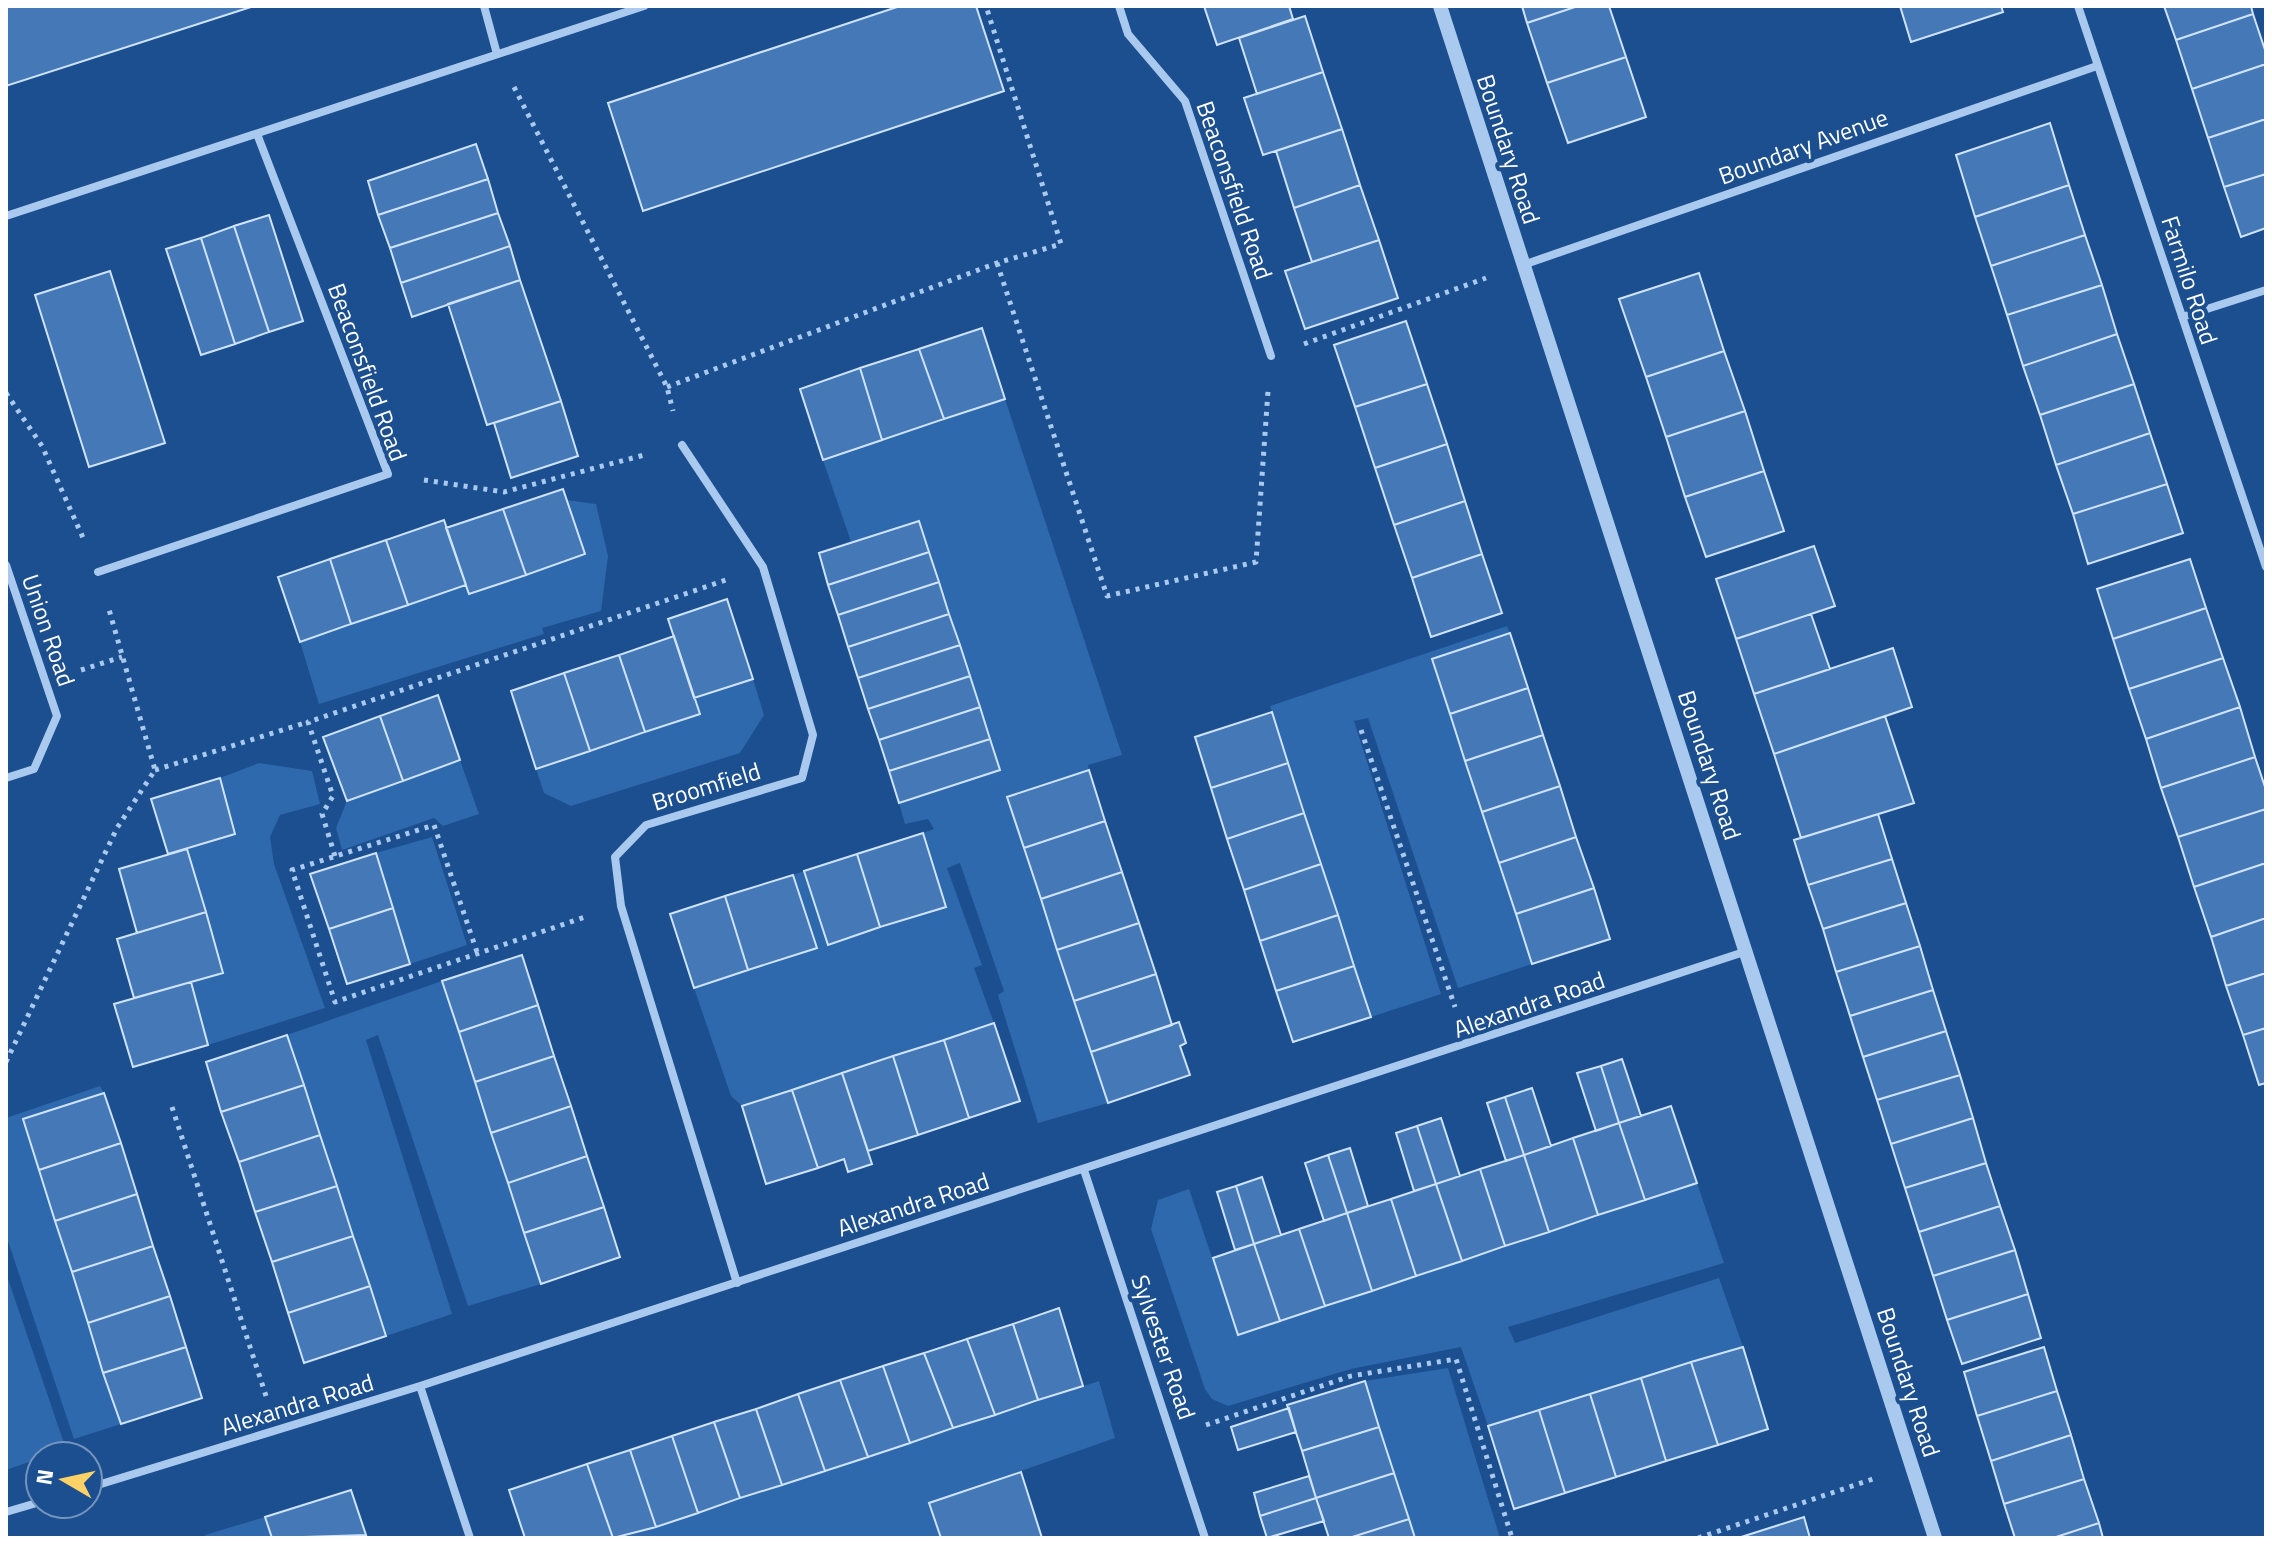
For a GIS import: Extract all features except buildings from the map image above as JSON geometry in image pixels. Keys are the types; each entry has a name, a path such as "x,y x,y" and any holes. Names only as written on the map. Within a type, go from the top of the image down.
{"street":[{"path":"484,6 497,54"},
{"path":"6,216 644,6"},
{"name":"Beaconsfield Road","path":"1119,6 1128,34 1185,101 1271,356"},
{"name":"Boundary Road","path":"1440,6 1748,951 1935,1538"},
{"name":"Farmilo Road","path":"2078,6 2266,567"},
{"name":"Boundary Avenue","path":"1523,265 2097,66"},
{"name":"Beaconsfield Road","path":"98,572 388,474 257,134"},
{"path":"2182,317 2266,290"},
{"name":"Broomfield","path":"682,445 763,567 813,735 802,778 646,825 615,857 621,906 737,1283"},
{"name":"Union Road","path":"6,565 57,716 34,769 6,778"},
{"name":"Alexandra Road","path":"104,1483 420,1386 1468,1046 1748,951"},
{"name":"Sylvester Road","path":"1084,1170 1205,1538"},
{"path":"420,1386 470,1538"}],"path":[{"path":"667,387 997,263 1061,244 986,6"},
{"path":"388,474 504,492 682,445 667,387 497,54"},
{"path":"997,263 1107,596 1256,562 1271,356 1523,265"},
{"path":"155,770 308,722 763,567"},
{"path":"308,722 333,796 322,814 335,856"},
{"path":"1361,730 1468,1046"},
{"path":"477,952 434,825 292,870 335,1002 621,906"},
{"path":"172,1107 278,1431"},
{"path":"1173,1436 1351,1376 1456,1359 1512,1538"},
{"path":"1698,1538 1913,1466"}],"shaded area":[{"path":"1005,399 1122,755 1088,765 1089,770 1007,797 1108,1103 1038,1123 998,995 1004,991 960,863 947,868 982,965 974,968 994,1023 742,1106 731,1096 694,988 816,948 793,875 804,871 828,945 946,907 923,833 934,829 928,819 905,824 899,803 970,676 919,521 851,542 823,460"},
{"path":"566,500 596,504 608,556 601,611 542,628 544,634 319,704 300,642 466,585 469,594 585,554"},
{"path":"1507,626 1510,633 1432,660 1532,964 1458,988 1368,718 1354,721 1441,994 1371,1017 1270,706"},
{"path":"753,679 764,715 740,753 571,806 544,793 536,769 699,715 694,698"},
{"path":"460,760 479,814 443,826 434,818 342,850 336,828 347,801"},
{"path":"259,763 312,771 320,804 280,815 270,837 274,864 325,1008 208,1045 191,982 223,972 187,849 235,834 220,778"},
{"path":"432,837 467,945 410,964 376,853"},
{"path":"442,981 541,1284 468,1306 378,1035 366,1040 452,1314 386,1336 287,1035"},
{"path":"100,1086 104,1093 23,1120 121,1424 74,1439 6,1235 6,1118"},
{"path":"1697,1183 1724,1263 1508,1327 1515,1343 1719,1278 1743,1347 1488,1426 1461,1347 1351,1369 1228,1406 1212,1399 1205,1389 1151,1229 1158,1200 1189,1189 1238,1335"},
{"path":"6,1273 63,1440 24,1440 24,1464 6,1470"},
{"path":"1448,1368 1500,1538 1415,1538 1365,1381"},
{"path":"1099,1381 1115,1438 930,1503 941,1538 621,1538"},
{"path":"265,1517 272,1538 206,1538 205,1535"}]}
